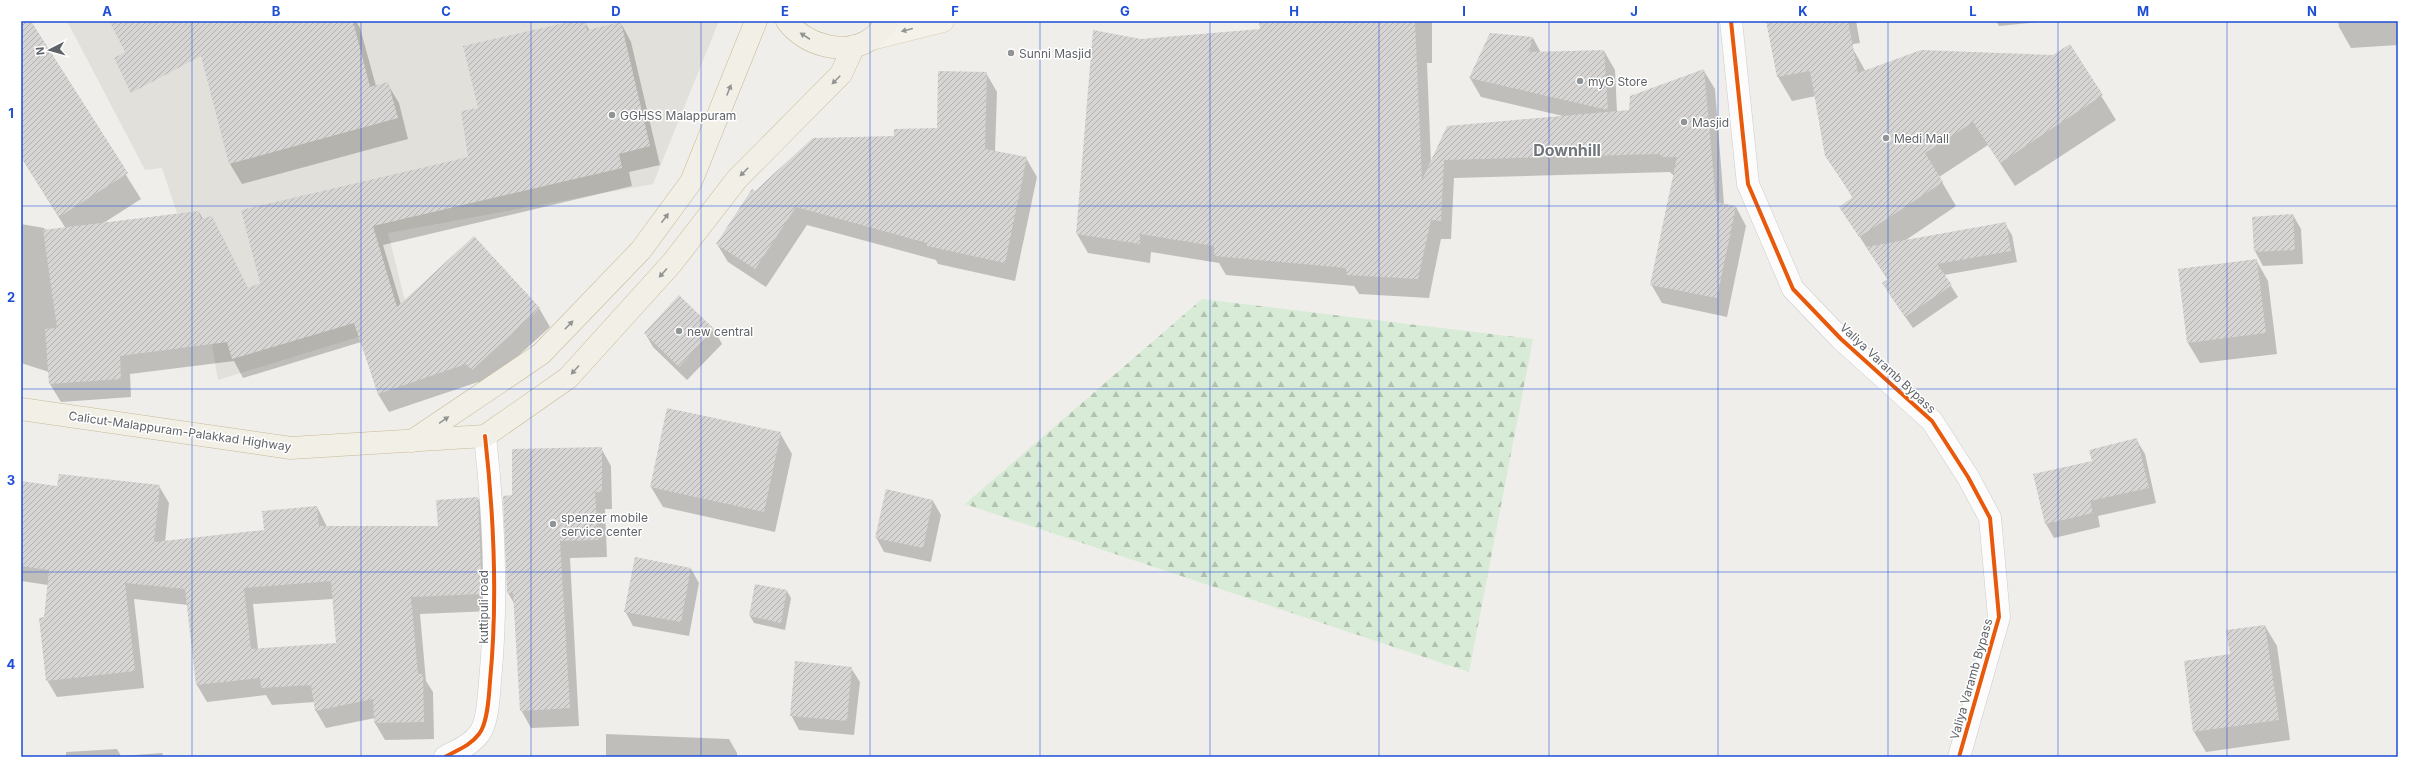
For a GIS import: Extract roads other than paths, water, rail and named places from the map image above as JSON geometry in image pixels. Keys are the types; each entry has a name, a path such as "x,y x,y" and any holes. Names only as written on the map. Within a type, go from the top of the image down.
{"highway":[{"path":"411,442 541,354 641,250 691,182 756,21"},
{"path":"788,21 802,35 818,44 836,47 862,43"},
{"path":"485,436 568,378 672,263 737,179 842,74 862,43 888,21"},
{"name":"Calicut-Malappuram-Palakkad Highway","path":"21,409 291,448 411,442 485,436"}],"main road":[{"path":"862,43 942,21"}],"street":[{"name":"Valiya Varamb Bypass","path":"1730,21 1748,184 1793,289 1841,339 1932,421 1968,477 1990,518 1999,617 1959,757"},
{"name":"kuttipuli road","path":"444,757 464,748 480,733 488,704 495,634 493,508 485,436"}],"place":[{"name":"Sunni Masjid","path":"1011,53"},
{"name":"myG Store","path":"1580,81"},
{"name":"GGHSS Malappuram","path":"612,115"},
{"name":"Masjid","path":"1684,122"},
{"name":"Medi Mall","path":"1886,138"},
{"name":"new central","path":"679,331"},
{"name":"spenzer mobile service center","path":"553,524"}],"district":[{"name":"Downhill","path":"1567,150"}]}
